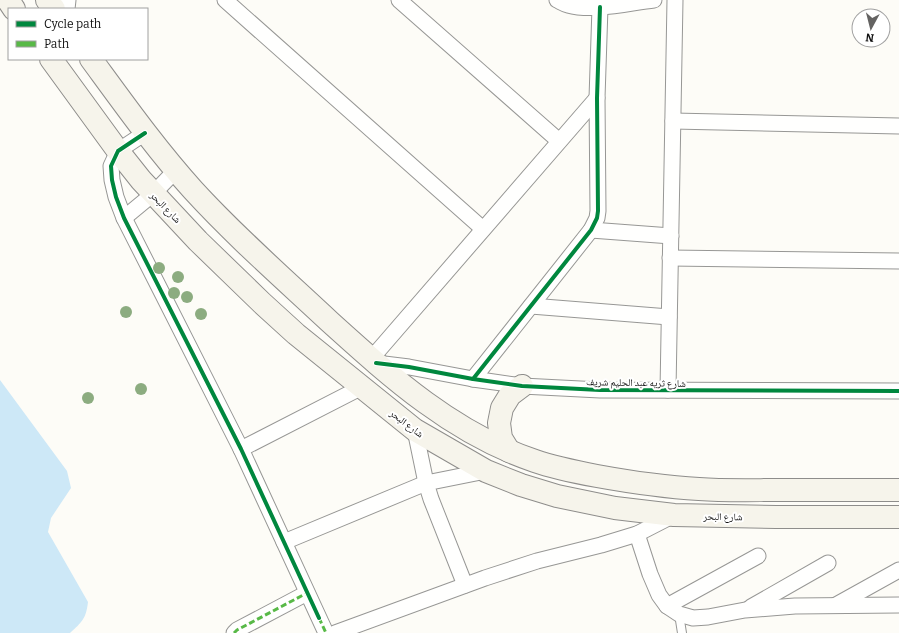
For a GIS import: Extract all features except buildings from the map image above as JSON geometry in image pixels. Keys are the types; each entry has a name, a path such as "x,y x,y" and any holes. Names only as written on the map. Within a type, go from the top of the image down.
{"main road":[{"path":"47,0 53,8"},
{"name":"شارع البحر","path":"52,60 118,152 137,175 208,251 262,304 296,334 415,430 486,470 521,485 557,496 615,508 674,515 799,518 899,517"},
{"path":"92,60 166,159 205,202 248,245 373,361 450,420 479,437 537,462 618,480 700,489 899,490"},
{"path":"509,451 501,438 499,423 502,408 510,395 522,386"}],"street":[{"path":"225,0 483,229"},
{"path":"399,0 559,141"},
{"path":"557,0 568,5 582,7 600,7 654,0"},
{"path":"668,390 675,0"},
{"path":"473,379 591,230 597,218 597,98 600,7"},
{"path":"373,361 483,229 597,98"},
{"path":"673,121 899,126"},
{"path":"145,133 118,152 111,166 112,180 116,197 124,218 241,449 326,633"},
{"path":"124,218 154,194 176,170"},
{"path":"591,230 670,236"},
{"path":"670,258 899,261"},
{"path":"531,306 669,317"},
{"name":"شارع ثريه عبد الحليم شريف","path":"373,361 473,379 522,386 600,390 899,391"},
{"path":"241,449 362,387"},
{"path":"415,430 426,483 431,499 465,585"},
{"path":"284,542 426,483 486,470"},
{"path":"335,633 465,585 537,561 601,545 637,534 674,515"},
{"path":"637,534 650,574 659,595 673,610 693,618 708,617 745,610 795,606 899,605"},
{"path":"673,610 758,556"},
{"path":"745,610 828,563"},
{"path":"835,605 899,570"},
{"path":"234,633 307,593"}],"lane":[{"path":"673,610 682,633"}],"water":[{"path":"0,380 67,471 71,488 51,518 48,532 88,602 83,620 70,633 0,633"}],"marked path":[{"path":"234,633 307,593"},
{"path":"319,618 326,633"}],"cycle path":[{"path":"473,379 591,230 597,218 597,98 600,7"},
{"path":"145,133 118,151 111,166 112,180 116,197 124,218 241,449 319,618"},
{"path":"376,363 522,386 600,390 899,391"}]}
